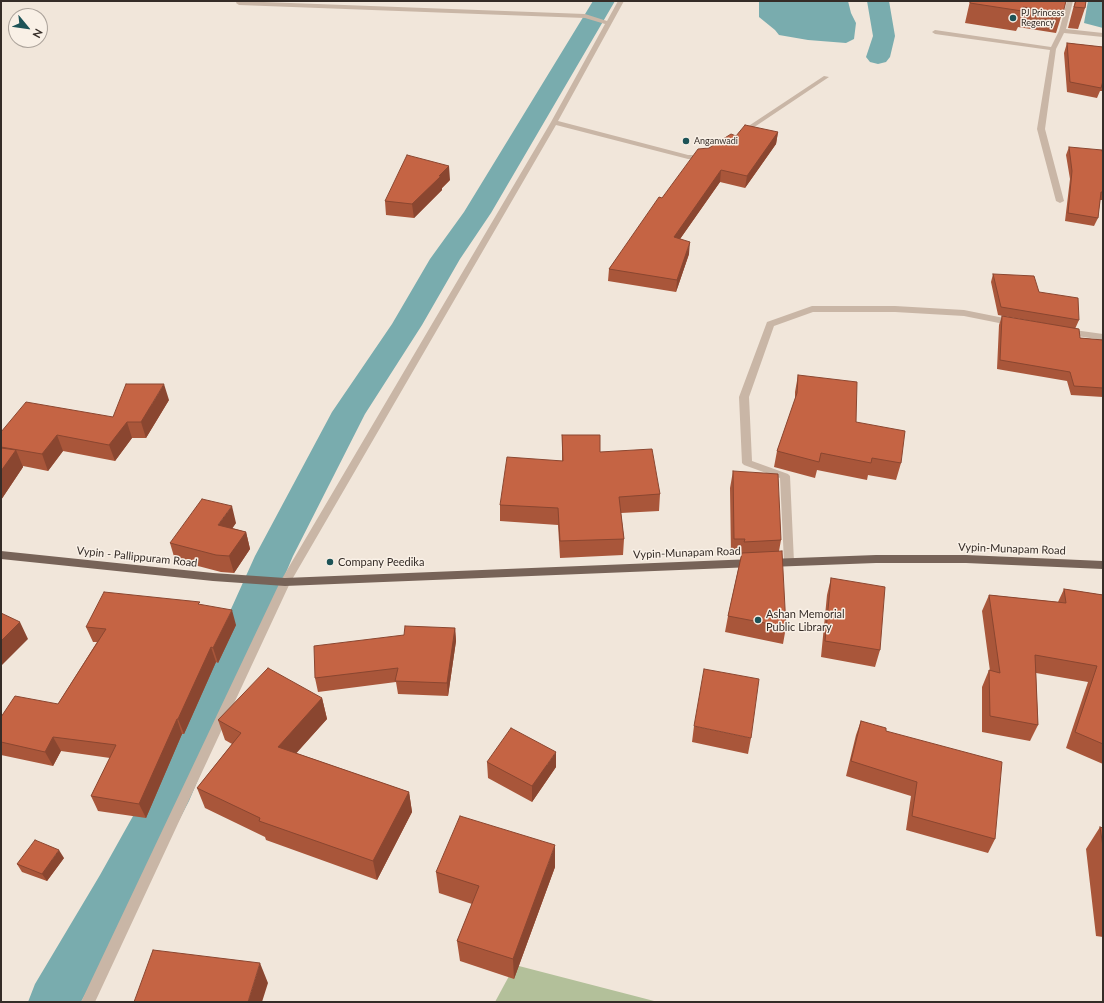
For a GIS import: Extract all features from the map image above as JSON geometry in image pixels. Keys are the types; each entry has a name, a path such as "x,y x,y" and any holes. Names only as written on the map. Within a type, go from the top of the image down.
{"main road":[{"name":"Vypin - Pallippuram Road","path":"1,555 272,581"},
{"name":"Vypin-Munapam Road","path":"272,581 285,582 876,558 966,558 1103,565"}],"street":[{"path":"240,1 239,2 586,16 609,23"},
{"path":"88,1002 285,582 554,122 621,1"},
{"path":"1060,201 1041,129 1053,49 1062,31 1070,1"},
{"path":"1062,31 1103,36"},
{"path":"935,32 1053,49"},
{"path":"733,139 826,77"},
{"path":"554,122 688,157 707,157 713,152"},
{"path":"789,562 785,476 747,463 744,397 770,324 812,309 895,309 964,313 1022,325"},
{"path":"1058,331 1103,337"}],"green space":[{"path":"515,965 658,1002 495,1002"}],"water":[{"path":"759,1 848,1 851,13 856,23 854,39 846,43 808,40 779,35 759,17"},
{"path":"1088,1 1103,1 1103,28 1084,23"}],"building":[{"path":"970,1 1066,1 1063,13 1023,7 1022,11 970,3"},
{"path":"1076,1 1086,1 1085,8 1074,7"},
{"path":"1067,43 1103,47 1103,81 1101,88 1070,82"},
{"path":"745,125 778,132 747,176 721,170 674,237 690,242 677,280 609,269 659,197 662,198 698,149 709,148 731,134 736,136"},
{"path":"1069,147 1102,150 1103,192 1101,192 1098,218 1068,213 1072,171"},
{"path":"407,155 449,166 439,176 441,176 412,204 385,201"},
{"path":"993,274 1034,276 1039,292 1078,298 1079,320 1001,307"},
{"path":"1002,316 1079,329 1080,338 1103,340 1103,388 1074,386 1070,372 1000,360"},
{"path":"798,375 857,382 856,422 905,431 901,463 872,458 871,463 821,453 819,462 777,451 797,393"},
{"path":"126,384 164,384 141,422 127,422 109,445 57,435 42,454 1,447 1,432 26,402 113,417"},
{"path":"562,435 600,435 600,452 652,449 660,494 619,497 624,539 560,541 558,508 500,505 507,457 563,461"},
{"path":"1,448 16,450 1,471"},
{"path":"733,471 778,474 781,540 744,542 745,539 734,539"},
{"path":"202,499 232,506 218,525 246,532 229,556 216,555 170,543"},
{"path":"782,551 786,627 728,616 742,553"},
{"path":"831,578 885,587 880,650 825,641"},
{"path":"1064,589 1103,595 1103,744 1075,732 1097,666 1035,655 1038,725 990,716 989,670 1000,673 989,595 1066,603"},
{"path":"104,592 200,602 198,604 232,610 213,648 211,647 139,804 91,796 116,745 53,737 45,752 1,742 1,717 15,696 58,704 106,629 86,627"},
{"path":"1,613 20,622 1,641"},
{"path":"405,626 455,628 447,683 395,681 398,668 315,678 314,646 404,635"},
{"path":"268,668 322,698 278,747 409,792 373,861 259,821 260,818 197,788 241,733 218,720"},
{"path":"704,669 759,679 751,738 694,726"},
{"path":"861,721 886,728 886,731 1002,762 995,839 912,816 917,782 851,761"},
{"path":"511,728 556,752 532,786 487,762"},
{"path":"460,816 555,845 513,959 457,941 479,886 436,872"},
{"path":"1100,827 1103,828 1103,847"},
{"path":"35,840 59,850 42,874 17,864"},
{"path":"153,950 260,963 248,1002 134,1002"}],"waterway":[{"path":"53,1002 117,891 173,787 274,556 349,412 407,325 445,259 477,213 604,1"},
{"path":"878,1 884,36 878,57"}],"place":[{"name":"PJ Princess Regency","path":"1013,18"},
{"name":"Anganwadi","path":"686,141"},
{"name":"Company Peedika","path":"330,562"},
{"name":"Ashan Memorial Public Library","path":"758,620"}]}
